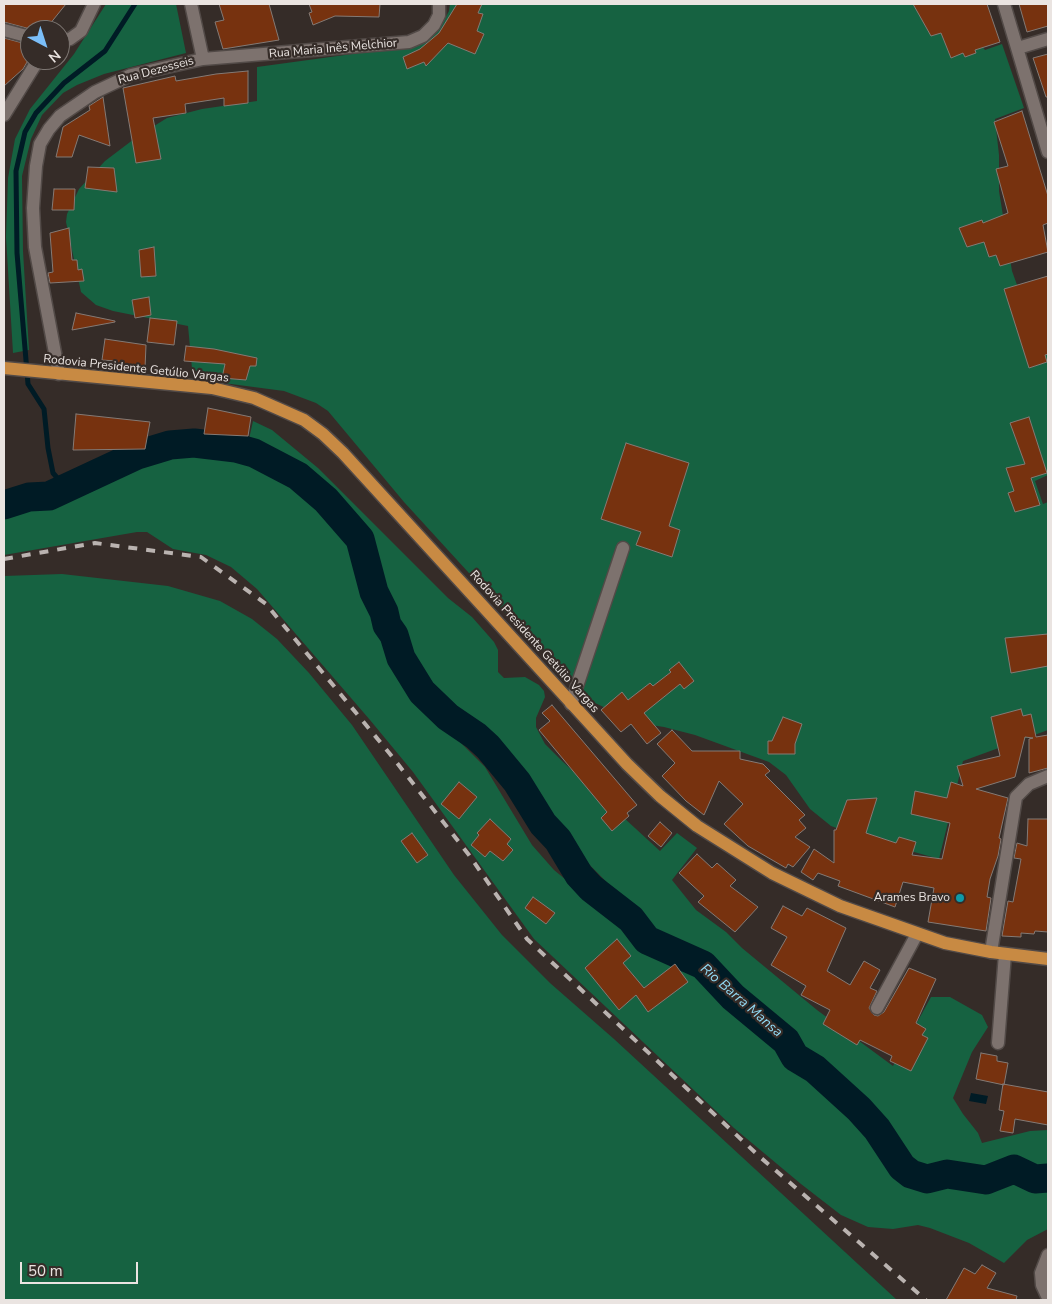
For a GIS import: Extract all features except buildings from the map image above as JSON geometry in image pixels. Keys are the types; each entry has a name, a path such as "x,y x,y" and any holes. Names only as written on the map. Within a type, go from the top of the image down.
{"main road":[{"name":"Rodovia Presidente Getúlio Vargas","path":"7,369 212,388 254,398 304,420 323,434 343,453 571,704 660,796 697,826 772,873 840,906 945,943 991,952 1048,959"}],"street":[{"path":"70,39 80,31 94,4"},
{"name":"Rua Dezesseis","path":"57,374 35,247 34,189 40,144 60,116 104,87 131,75 203,59 191,4"},
{"name":"Rua Maria Inês Melchior","path":"203,59 409,42 423,36 434,25 439,15 440,4"},
{"path":"1004,4 1048,152"},
{"path":"4,30 20,34"},
{"path":"1018,48 1048,39"},
{"path":"4,115 32,70"},
{"path":"571,704 624,548"},
{"path":"991,952 1016,797 1029,784 1048,776"},
{"path":"877,1008 917,934"},
{"path":"998,1043 1005,954"},
{"path":"1048,1255 1041,1274 1042,1285 1048,1298"}],"green space":[{"path":"106,4 176,4 186,53 104,74 77,85 63,93 42,115 31,139 22,176 23,251 29,350 13,353 6,237 8,178 15,139 30,109 61,70 70,70 70,59"},
{"path":"450,4 949,4 985,50 1002,44 1024,108 995,119 999,155 999,191 1012,271 1025,307 1048,356 1048,475 1035,481 1043,504 1048,502 1048,730 963,761 939,859 861,837 831,826 810,809 786,775 769,762 695,735 664,727 637,723 593,702 511,619 404,502 328,411 316,403 284,391 193,379 188,326 113,311 96,305 81,292 66,222 67,214 79,189 105,161 138,136 167,118 202,109 257,101 257,67 411,46 434,33 441,26 449,11"},
{"path":"253,421 272,430 318,468 448,598 472,617 494,642 498,650 498,672 504,678 525,677 539,685 544,691 545,697 536,718 536,727 545,744 562,761 660,851 677,833 697,848 672,880 696,910 726,932 742,948 817,1010 893,1066 931,997 950,997 982,1015 988,1027 972,1052 953,1098 978,1133 982,1143 1030,1131 1048,1130 1048,1168 1013,1164 994,1174 979,1169 964,1169 949,1165 925,1171 897,1148 891,1129 885,1121 776,1023 689,950 653,937 635,911 577,852 497,742 482,728 430,689 423,679 393,613 377,563 362,529 352,514 315,478 291,461 251,446 206,436 249,439"},
{"path":"214,451 256,466 298,489 344,529 358,559 372,618 395,672 413,695 447,725 462,744 485,767 532,845 554,870 599,907 639,946 661,955 678,958 690,963 722,998 768,1029 776,1037 795,1066 810,1073 822,1091 869,1133 891,1164 909,1181 923,1188 935,1189 953,1179 992,1186 1008,1180 1027,1185 1048,1182 1048,1229 1027,1240 1004,1263 969,1243 930,1228 918,1225 893,1229 868,1227 841,1215 801,1184 734,1128 534,939 413,772 257,589 231,567 206,555 173,549 147,532 137,532 4,555 4,513 178,455"},
{"path":"62,574 168,586 220,601 252,619 277,639 309,673 352,725 454,875 502,935 550,983 614,1039 897,1300 4,1300 4,576"}],"water":[{"path":"971,1093 988,1096 986,1104 969,1101"}],"waterway":[{"path":"66,488 53,473 44,409 28,384 17,253 16,171 25,132 36,113 64,83 105,51 135,4"},
{"name":"Rio Barra Mansa","path":"4,505 29,497 49,496 137,455 170,445 194,443 236,448 254,453 298,476 326,500 360,539 374,592 384,612 387,625 394,635 401,658 422,692 448,717 476,736 488,747 517,782 543,824 558,840 579,875 591,888 631,919 647,940 703,965 733,997 786,1041 795,1057 815,1069 859,1109 877,1129 902,1167 911,1174 927,1179 947,1174 986,1180 1014,1169 1035,1179 1048,1178"}],"railway":[{"path":"4,559 95,543 201,557 266,604 390,754 469,855 527,939 760,1157 926,1300"}],"place":[{"name":"Arames Bravo","path":"960,898"}]}
